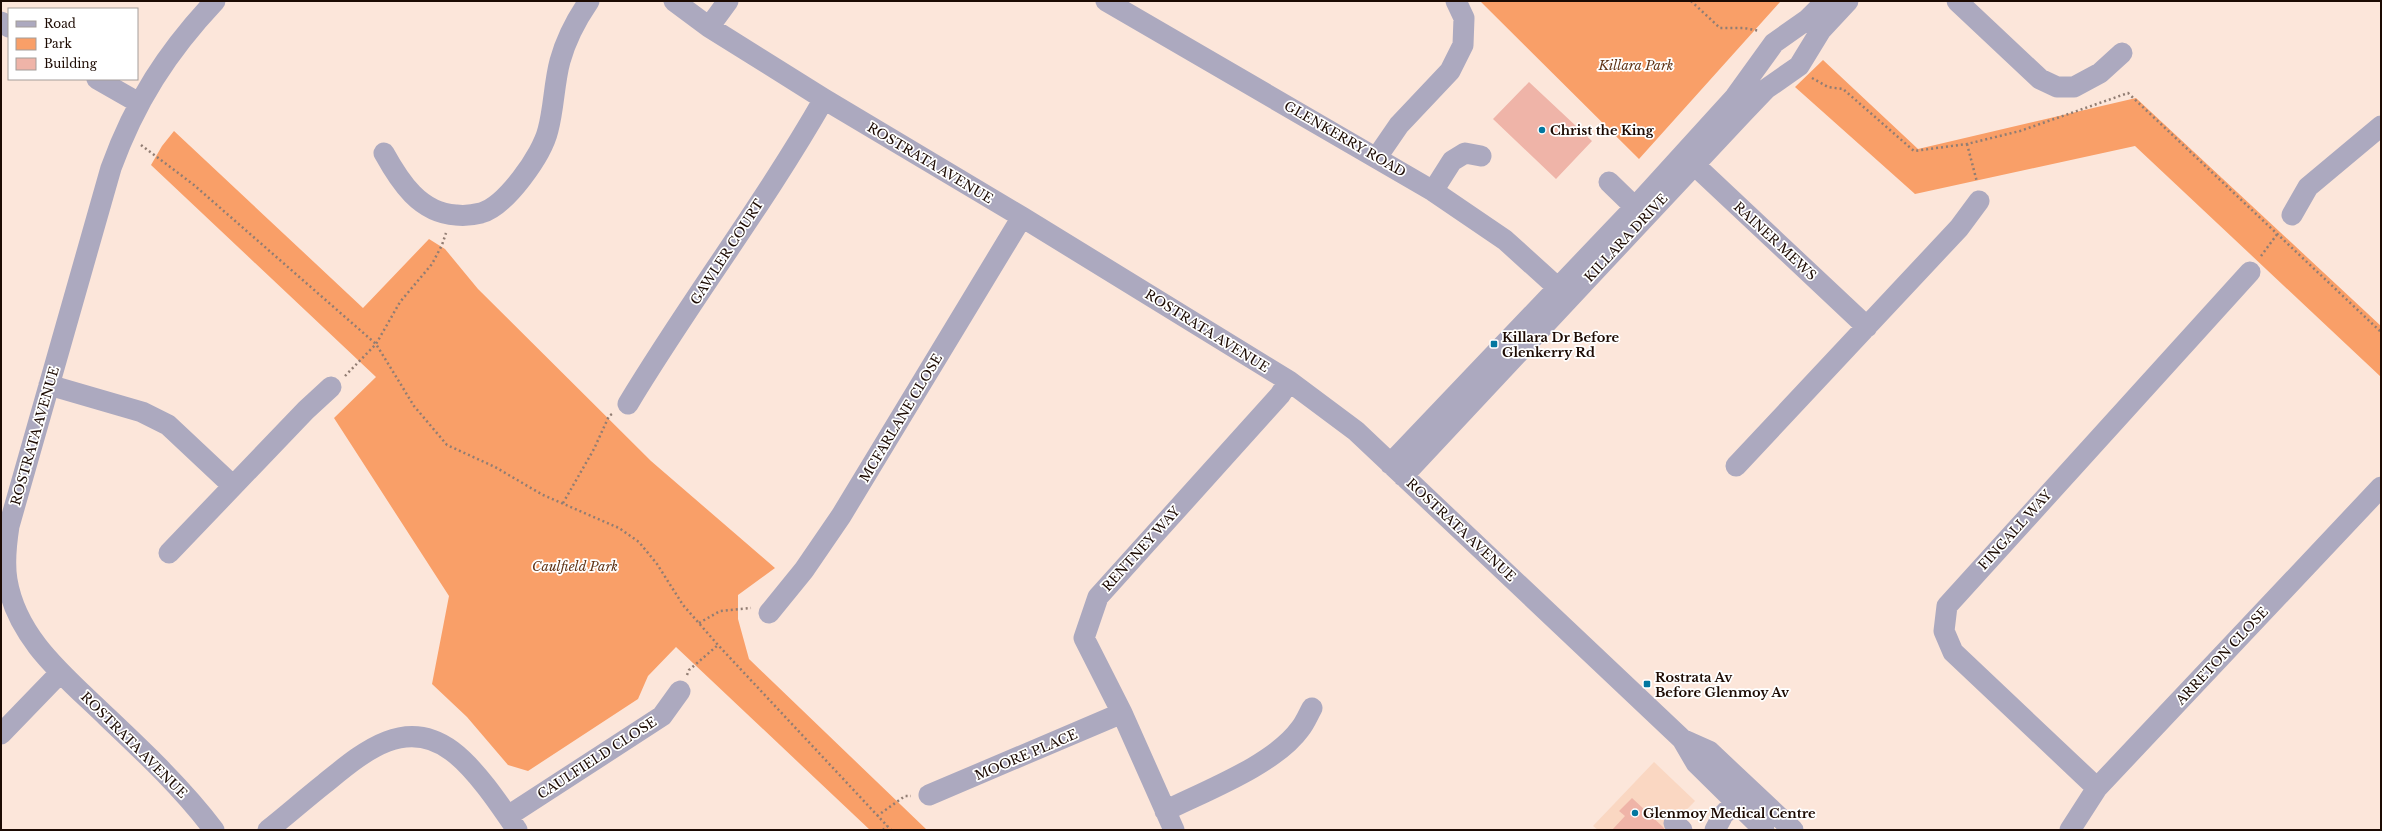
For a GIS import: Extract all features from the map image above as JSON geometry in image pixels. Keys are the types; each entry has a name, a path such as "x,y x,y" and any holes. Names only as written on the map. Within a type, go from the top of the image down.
{"street":[{"name":"ROSTRATA AVENUE","path":"214,830 162,770 60,673 30,635 14,605 7,581 5,556 9,526 111,168 124,133 154,76 176,45 216,1"},
{"path":"384,153 396,174 411,194 430,208 450,215 465,216 482,213 493,206 519,181 537,158 548,131 564,50 576,20 589,1"},
{"name":"ROSTRATA AVENUE","path":"674,1 709,27 824,99 1022,217 1289,381 1356,431 1682,739 1696,763 1748,801 1793,830"},
{"path":"709,27 728,1"},
{"name":"GLENKERRY ROAD","path":"1106,1 1377,157 1432,191 1505,240 1563,293"},
{"path":"1377,157 1399,125 1450,71 1463,45 1464,18 1456,1"},
{"name":"KILLARA DRIVE","path":"1689,159 1774,43 1808,18 1826,1"},
{"name":"KILLARA DRIVE","path":"1397,470 1689,159 1766,89 1800,66 1821,30 1848,1"},
{"path":"1957,1 2040,78 2057,87 2074,87 2094,77 2122,53"},
{"path":"99,80 139,103"},
{"name":"GAWLER COURT","path":"628,404 650,367 736,239 824,99"},
{"path":"2292,215 2308,187 2381,126"},
{"path":"1432,191 1452,161 1465,153 1481,156"},
{"name":"RAINER MEWS","path":"1689,159 1867,327"},
{"path":"1609,182 1640,212"},
{"path":"1736,466 1959,228 1980,201"},
{"name":"MCFARLANE CLOSE","path":"769,613 804,570 841,516 1022,217"},
{"name":"FINGALL WAY","path":"2098,788 1953,652 1944,632 1947,606 2250,272"},
{"name":"RENTNEY WAY","path":"1174,830 1122,713 1084,638 1098,598 1280,395 1289,381"},
{"path":"49,385 142,412 168,425 233,486"},
{"path":"169,553 306,410 331,387"},
{"name":"ARRETON CLOSE","path":"2070,830 2098,788 2381,487"},
{"path":"1,734 60,673"},
{"name":"CAULFIELD CLOSE","path":"512,823 662,716 680,691"},
{"path":"1165,812 1255,766 1277,751 1300,730 1312,708"},
{"name":"MOORE PLACE","path":"929,795 1122,713"},
{"path":"268,830 359,756 393,738 415,736 433,740 452,751 467,766 512,823"},
{"name":"ROSTRATA AVENUE","path":"1748,801 1764,830"},
{"path":"1715,830 1723,815 1748,801"},
{"path":"1726,830 1748,801"}],"path":[{"path":"1691,1 1720,28 1749,28 1761,31 1765,34"},
{"path":"1808,74 1828,87 1843,89 1914,151 1967,144 2020,131 2128,94 2278,233 2381,332"},
{"path":"124,133 194,185 376,344 414,406 447,445 495,467 543,495 618,528 638,542 656,564 683,605 718,645 891,830"},
{"path":"1967,144 1980,201"},
{"path":"331,387 352,370 376,344 400,302 432,264 442,245 450,215"},
{"path":"2250,272 2292,215"},
{"path":"563,503 594,449 609,416 628,404"},
{"path":"699,623 720,611 748,607 769,613"},
{"path":"680,691 688,670 718,645"},
{"path":"878,816 905,796 929,795"},
{"path":"883,830 887,826"}],"shaded area":[{"path":"1654,762 1695,801 1667,830 1598,830 1593,826"}],"green space":[{"name":"Killara Park","path":"1480,1 1781,1 1639,159"},
{"path":"1823,60 1918,149 2136,98 2381,326 2381,377 2135,146 1915,194 1795,87"},
{"name":"Caulfield Park","path":"174,131 363,308 429,239 445,249 478,289 651,461 775,568 738,595 738,619 749,659 927,830 870,830 676,647 648,676 638,699 528,771 508,765 467,717 432,684 449,596 334,418 376,377 151,165 162,146"}],"building":[{"name":"Christ the King","path":"1529,82 1592,141 1556,179 1493,119"},
{"name":"Glenmoy Medical Centre","path":"1632,798 1665,830 1612,830 1625,816 1619,811"}],"place":[{"name":"Christ the King","path":"1542,130"},
{"name":"Killara Dr Before Glenkerry Rd","path":"1494,344"},
{"name":"Rostrata Av Before Glenmoy Av","path":"1647,684"},
{"name":"Glenmoy Medical Centre","path":"1635,813"}]}
